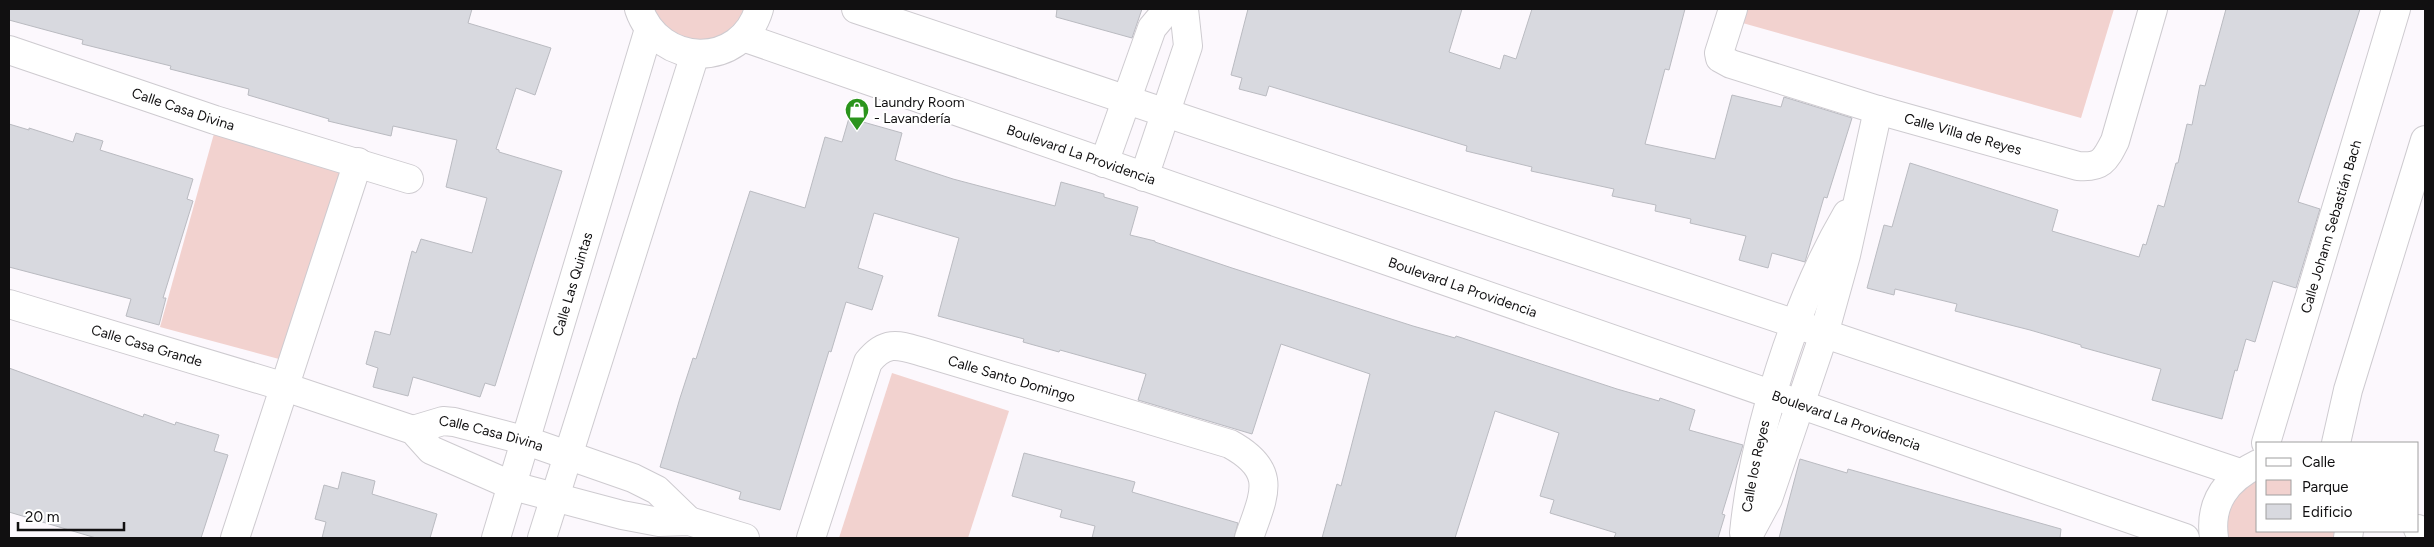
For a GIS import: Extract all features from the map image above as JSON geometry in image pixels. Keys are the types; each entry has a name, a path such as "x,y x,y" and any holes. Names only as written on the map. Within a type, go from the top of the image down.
{"street":[{"path":"644,19 662,42 678,50 695,54 713,52 729,47 743,36 756,19 759,9"},
{"path":"856,9 1824,334 2249,468"},
{"path":"1104,162 1152,28 1168,9"},
{"path":"1144,177 1188,46 1184,9"},
{"name":"Calle Villa de Reyes","path":"1733,9 1719,53 1720,58 1725,62 1878,110 2091,168 2100,164 2108,155 2115,141 2153,9"},
{"name":"Calle Johann Sebastián Bach","path":"2266,442 2396,9"},
{"name":"Calle Las Quintas","path":"496,538 527,441 644,19"},
{"name":"Boulevard La Providencia","path":"743,36 2184,538"},
{"name":"Calle Casa Divina","path":"9,50 215,120 358,162 409,180"},
{"path":"542,538 695,54"},
{"path":"1824,334 1846,255 1878,110"},
{"path":"2336,442 2348,390 2425,140"},
{"path":"235,538 358,162"},
{"path":"1796,324 1825,252 1859,194"},
{"name":"Calle Casa Grande","path":"9,304 285,387"},
{"name":"Calle los Reyes","path":"1746,538 1748,496 1773,396 1796,324"},
{"name":"Calle los Reyes","path":"1746,538 1768,499 1824,334"},
{"name":"Calle Santo Domingo","path":"811,538 868,362 876,352 893,346 926,353 1211,438 1242,451 1258,464 1263,489 1262,502 1249,538"},
{"name":"Calle Casa Divina","path":"285,387 412,430 431,450 514,486 555,497"},
{"name":"Calle Casa Divina","path":"412,430 443,421 454,422 527,441 568,456"},
{"path":"568,456 633,478 657,490 689,521"},
{"path":"2214,538 2212,528 2215,507 2225,488 2249,468"},
{"path":"555,497 622,515 659,522 689,521 745,538"}],"green space":[{"path":"649,9 750,9 738,29 707,45 672,38"},
{"path":"1743,9 2114,9 2081,118 1739,22"},
{"path":"215,130 350,173 290,362 160,327"},
{"path":"892,373 1009,411 968,538 839,538"},
{"path":"2256,471 2256,532 2345,532 2344,538 2218,538 2222,502"}],"building":[{"path":"9,9 472,9 468,23 551,48 535,95 516,88 496,149 499,152 562,171 495,386 485,383 480,397 413,377 408,396 373,387 378,368 366,364 375,331 390,335 412,251 416,253 421,239 472,253 487,198 446,187 457,140 393,126 391,136 328,121 329,119 248,95 249,89 170,69 171,66 82,44 83,40 9,20"},
{"path":"1057,9 1142,9 1132,38 1056,17"},
{"path":"1248,9 1462,9 1449,52 1500,69 1504,55 1516,59 1532,9 1685,9 1669,70 1665,69 1645,144 1715,159 1732,95 1781,107 1784,97 1852,118 1827,198 1824,197 1805,262 1772,253 1768,268 1739,260 1746,236 1690,223 1691,219 1655,211 1656,205 1612,196 1614,189 1531,171 1532,167 1466,151 1467,146 1269,86 1266,96 1239,89 1242,78 1231,75"},
{"path":"2226,9 2360,9 2298,202 2320,209 2296,288 2273,281 2255,342 2246,339 2237,371 2235,370 2222,419 2152,400 2161,369 2081,347 2081,345 2030,330 1955,311 1957,304 1895,289 1894,295 1867,288 1884,225 1892,227 1910,163 2058,210 2052,231 2139,257 2143,244 2146,245 2158,205 2164,207 2176,163 2178,163 2187,124 2192,125 2200,85 2205,86"},
{"path":"849,118 902,133 895,160 953,179 1055,206 1061,182 1104,194 1104,197 1138,207 1130,235 1155,241 1232,268 1413,326 1455,338 1456,336 1617,389 1659,401 1660,398 1695,410 1689,430 1743,445 1722,514 1725,515 1718,538 1614,538 1616,533 1550,513 1554,500 1540,496 1559,433 1495,411 1455,538 1322,538 1337,484 1341,486 1370,374 1281,344 1252,434 1138,400 1146,374 1060,350 1059,352 1023,342 1024,339 938,316 959,238 874,213 858,268 883,276 872,310 846,302 780,510 739,499 741,492 660,467 693,358 696,359 750,191 805,208 825,137 842,142"},
{"path":"9,124 29,130 29,128 73,142 76,133 103,141 100,150 193,179 187,199 193,201 163,298 166,298 159,325 126,316 131,299 9,267"},
{"path":"9,368 143,417 144,414 175,425 176,422 219,435 214,451 228,455 201,538 96,538 9,512"},
{"path":"1024,453 1135,482 1132,492 1238,523 1234,538 1092,538 1095,526 1060,517 1062,510 1012,496"},
{"path":"1800,459 1847,473 1848,469 2061,529 2060,538 1779,538"},
{"path":"342,472 375,481 372,494 437,514 430,538 322,538 326,522 315,519 324,485 338,489"}],"place":[{"name":"Laundry Room - Lavandería","path":"857,131"}]}
